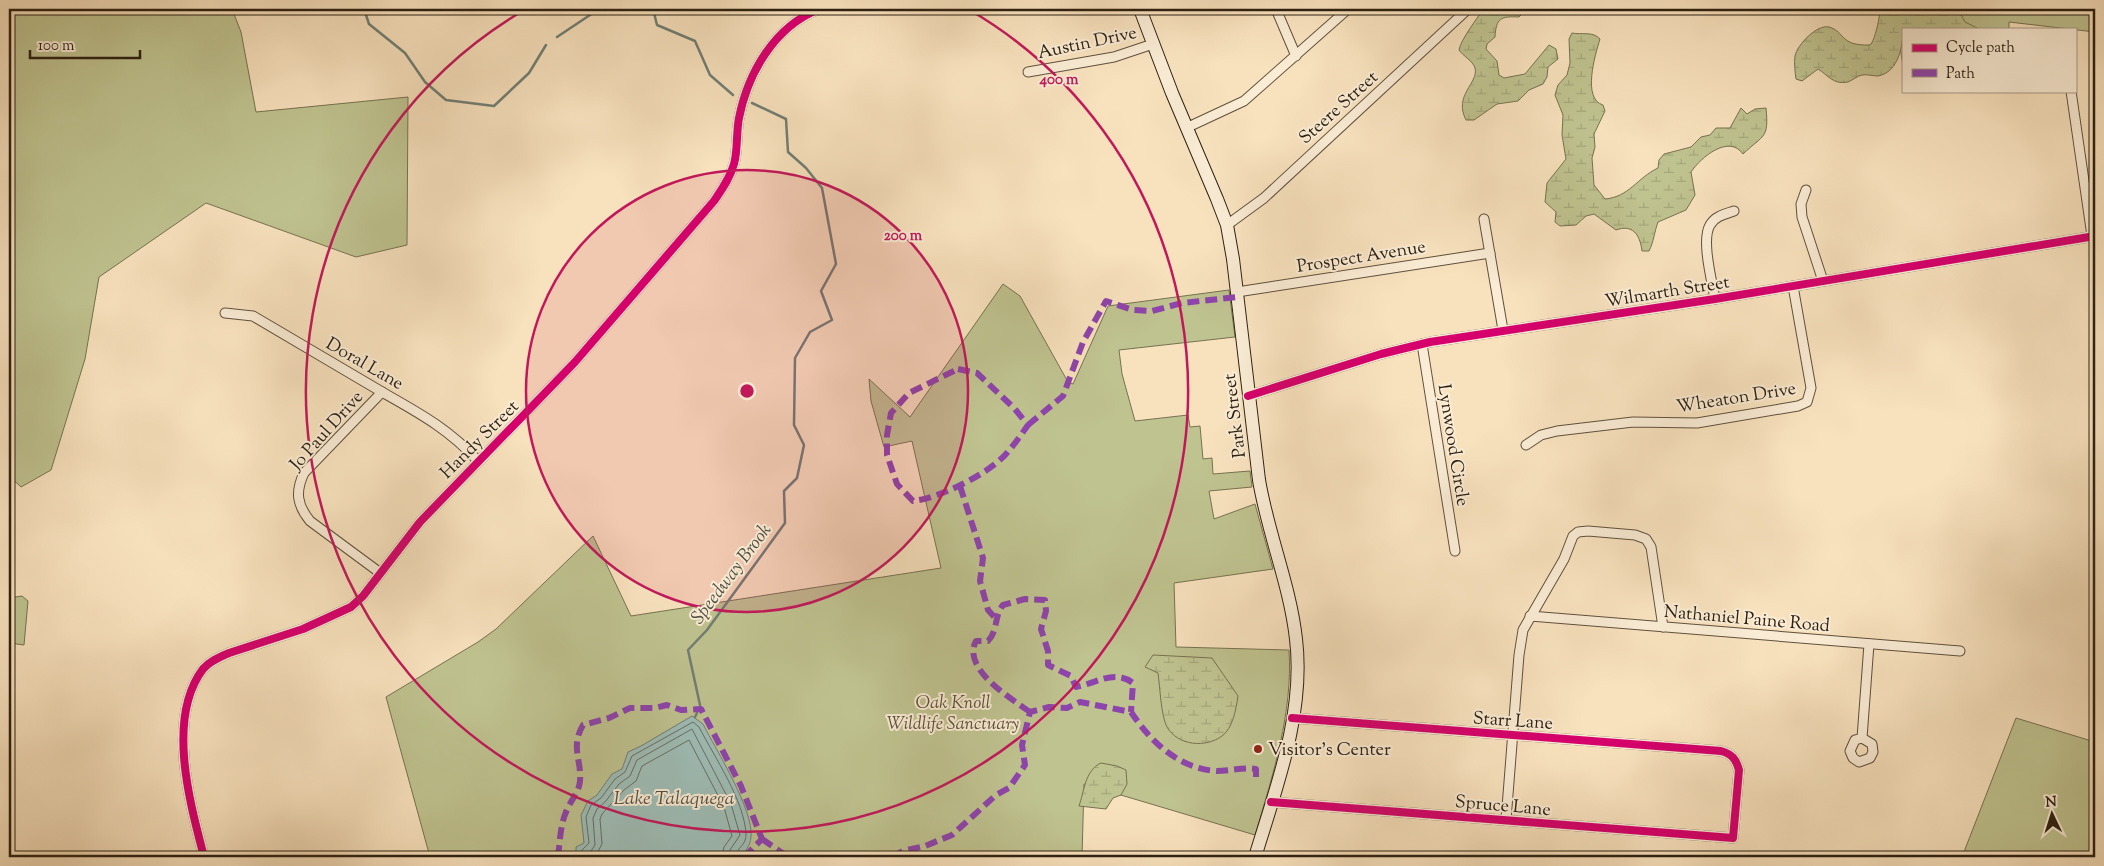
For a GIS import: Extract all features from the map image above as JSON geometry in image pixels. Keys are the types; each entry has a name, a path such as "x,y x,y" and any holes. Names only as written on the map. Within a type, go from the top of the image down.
{"main road":[{"name":"Park Street","path":"1140,9 1226,225 1237,292 1248,396 1264,509 1287,591 1296,639 1297,677 1288,748 1255,857"}],"street":[{"name":"Handy Street","path":"204,857 183,756 185,720 195,684 204,668 214,660 229,653 303,629 351,607 363,596 379,572 420,522 575,362 714,201 726,183 734,164 739,119 746,91 758,65 770,46 788,27 806,14 819,9"},
{"path":"1276,9 1296,56"},
{"path":"1186,128 1244,101 1348,9"},
{"name":"Steere Street","path":"1226,225 1264,198 1468,9"},
{"name":"Austin Drive","path":"1028,72 1114,57 1153,44"},
{"path":"2071,92 2094,236"},
{"path":"1806,190 1801,204 1802,217 1823,281"},
{"path":"1715,299 1707,243 1708,232 1711,223 1718,217 1734,211"},
{"path":"1484,219 1502,330"},
{"name":"Wilmarth Street","path":"1248,396 1380,354 1422,344 1502,330 1715,299 2094,236"},
{"name":"Prospect Avenue","path":"1237,292 1490,252"},
{"name":"Wheaton Drive","path":"1526,445 1534,438 1550,432 1633,422 1697,423 1798,406 1808,402 1811,388 1793,286"},
{"name":"Doral Lane","path":"225,313 253,316 444,428 462,443 478,461"},
{"name":"Lynwood Circle","path":"1422,344 1455,550"},
{"name":"Jo Paul Drive","path":"379,572 310,521 302,511 297,496 298,485 304,473 382,392"},
{"path":"1506,820 1519,655 1523,630 1560,566 1572,536 1578,532 1588,531 1636,535 1646,539 1651,547 1663,627"},
{"name":"Nathaniel Paine Road","path":"1530,616 1960,652"},
{"path":"1862,738 1869,644"},
{"name":"Starr Lane","path":"1292,718 1713,750 1731,754 1739,770 1733,838"},
{"name":"Spruce Lane","path":"1271,802 1733,838"}],"green space":[{"path":"9,9 232,9 241,32 256,112 408,97 407,245 356,257 206,203 99,277 85,359 51,470 21,487 9,476"},
{"path":"1483,9 1527,9 1519,17 1508,17 1498,22 1495,37 1487,44 1486,49 1497,61 1499,75 1504,78 1525,74 1549,45 1556,49 1558,59 1548,67 1547,77 1543,84 1529,90 1518,101 1497,104 1474,120 1466,120 1462,103 1475,74 1475,68 1459,50 1460,45"},
{"path":"1880,9 1958,9 1965,22 1977,28 1902,28 1901,50 1895,64 1885,73 1878,76 1862,75 1843,83 1831,79 1818,69 1802,81 1796,79 1795,56 1799,46 1813,32 1829,27 1848,41 1860,45 1870,45 1878,22"},
{"path":"1894,9 2095,9 2095,32 2076,30 2076,28 2009,22 2009,28 1902,28 1902,60"},
{"path":"1572,33 1591,34 1600,39 1593,65 1592,86 1593,94 1597,101 1603,105 1605,111 1594,134 1595,147 1592,158 1594,185 1605,199 1613,198 1627,191 1658,168 1659,160 1664,154 1691,147 1701,137 1710,135 1716,128 1730,128 1741,108 1747,114 1755,109 1766,108 1767,125 1764,135 1743,154 1737,148 1723,147 1708,154 1691,172 1695,195 1686,210 1658,222 1649,251 1642,251 1637,235 1634,232 1627,228 1616,230 1594,214 1586,216 1576,225 1560,226 1555,222 1556,212 1545,202 1547,183 1566,159 1562,135 1563,115 1555,95 1558,85 1567,75 1570,63 1569,39"},
{"name":"Oak Knoll Wildlife Sanctuary","path":"1003,284 1020,296 1068,382 1073,384 1108,306 1229,290 1235,337 1119,350 1122,374 1135,421 1188,415 1190,427 1200,426 1203,459 1212,458 1213,474 1250,471 1252,487 1209,491 1214,519 1255,504 1273,569 1174,583 1176,647 1289,650 1288,697 1285,720 1275,766 1255,835 1084,784 1082,857 430,857 386,697 478,642 496,629 593,536 631,616 941,568 912,441 884,447 871,401 869,379 910,417"},
{"path":"22,596 28,601 24,645 9,643 9,598"},
{"path":"1153,655 1212,658 1238,696 1235,712 1226,733 1215,740 1193,743 1178,738 1172,733 1167,727 1163,716 1158,673 1145,667"},
{"path":"2016,718 2095,742 2095,857 1962,857"},
{"path":"1101,763 1126,770 1127,784 1121,795 1113,798 1106,809 1079,806 1088,776"}],"water":[{"name":"Lake Talaquega","path":"692,716 703,724 741,796 747,812 751,837 750,844 742,854 736,857 576,857 576,847 584,843 581,815 588,801 597,795 612,774 622,769 628,752"}],"waterway":[{"name":"Speedway Brook","path":"364,9 369,24 405,53 425,82 446,100 494,106 529,73 546,45"},
{"name":"Speedway Brook","path":"557,37 599,9"},
{"name":"Speedway Brook","path":"653,9 657,25 695,41 710,75 733,95"},
{"name":"Speedway Brook","path":"700,705 688,650 707,630 785,523 784,491 797,478 804,445 794,425 795,358 810,332 832,320 821,291 836,264 822,188 806,168 788,152 786,119 752,103"},
{"name":"Speedway Brook","path":"695,717 697,713"}],"marked path":[{"path":"1028,425 1063,396 1083,342 1106,301 1133,310 1152,311 1182,303 1237,297"},
{"path":"958,369 977,373 1014,408 1028,425 1006,454 976,477 950,490 913,501 897,484 887,455 887,435 891,413 909,393 958,369"},
{"path":"960,486 983,558 980,581 988,610 996,619"},
{"path":"1030,712 991,682 982,672 973,652 976,641 988,641 991,637 998,614 1003,605 1025,599 1045,600 1046,611 1041,629 1048,651 1048,665 1071,676 1076,687 1105,678 1119,677 1126,679 1133,683 1131,712"},
{"path":"892,857 903,851 925,846 952,835 996,795 1009,788 1025,765 1022,745 1030,712 1049,707 1067,708 1080,702 1131,712 1148,734 1167,752 1178,759 1190,765 1217,771 1246,768 1256,769 1256,778"},
{"path":"558,857 564,817 580,781 577,747 579,733 583,725 609,718 630,708 655,708 667,705 681,710 701,709 741,786 762,839"},
{"path":"762,839 788,857"},
{"path":"744,857 762,839"}],"cycle path":[{"path":"204,857 188,787 183,736 186,711 192,689 203,669 212,661 229,653 303,629 351,607 363,596 420,522 575,362 714,201 728,179 734,164 739,118 743,101 756,68 776,40 789,27 819,9"},
{"path":"1248,396 1381,354 1430,342 1715,299 2095,236"},
{"path":"1271,802 1733,838 1739,770 1733,758 1721,751 1292,718"}],"place":[{"name":"Visitor's Center","path":"1258,749"}]}
